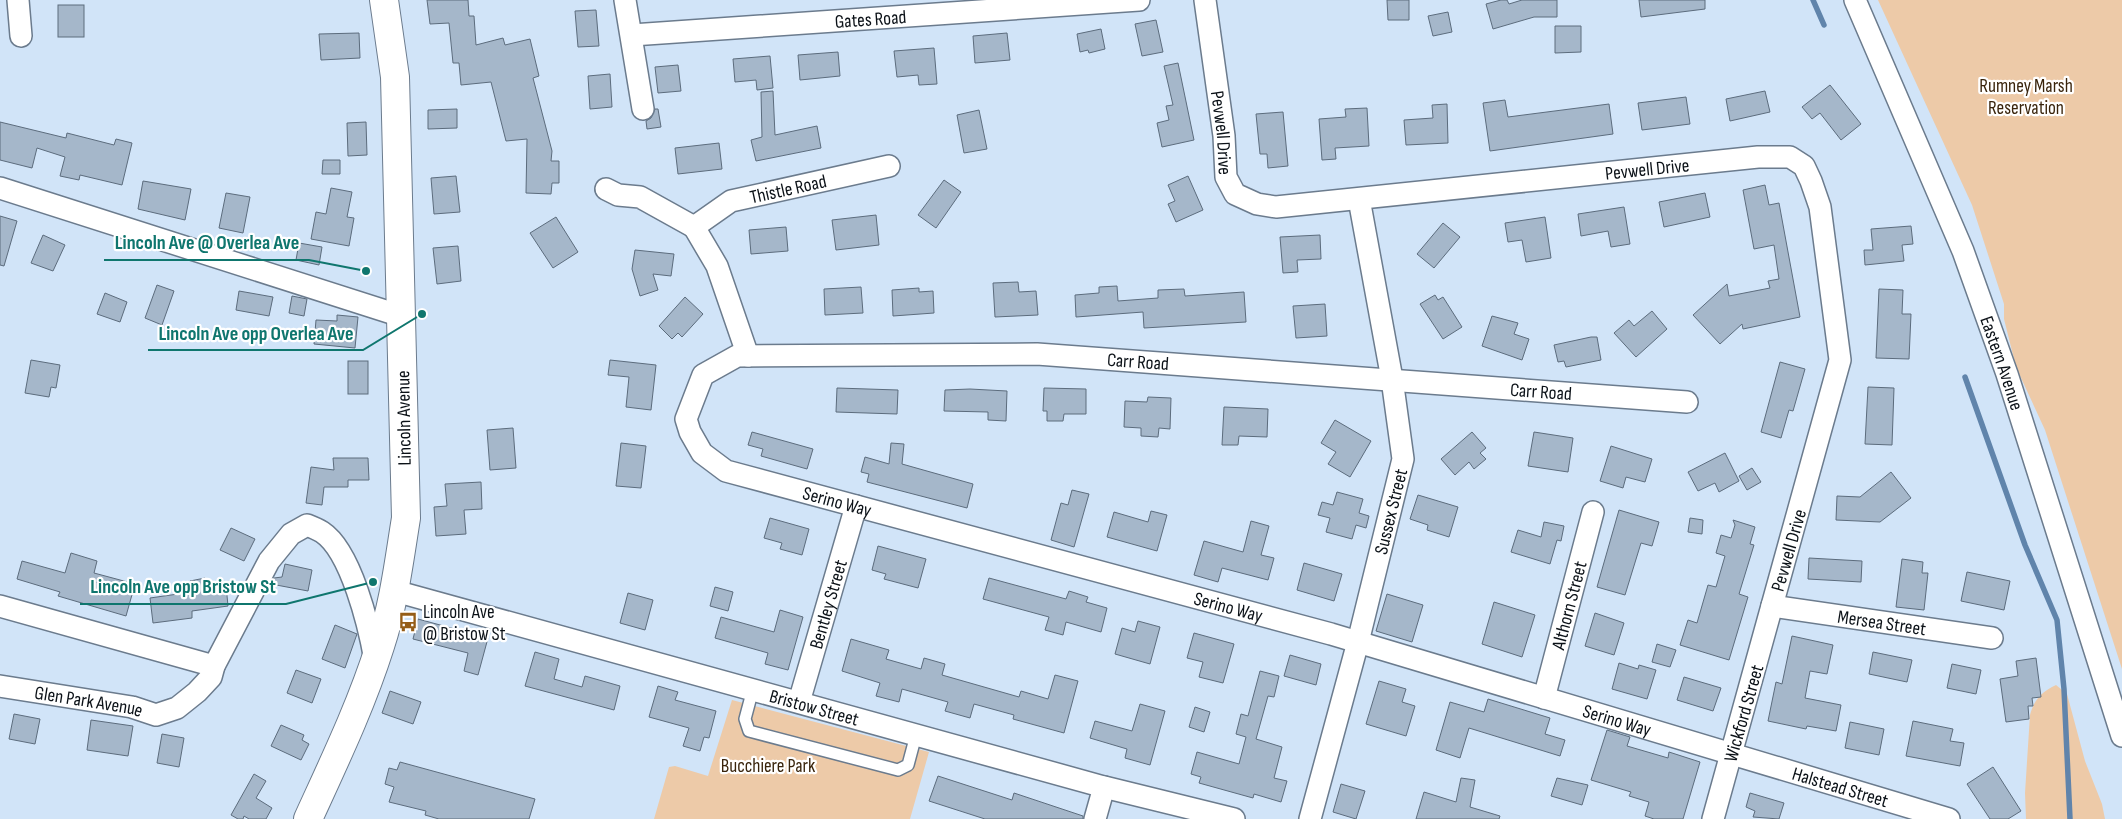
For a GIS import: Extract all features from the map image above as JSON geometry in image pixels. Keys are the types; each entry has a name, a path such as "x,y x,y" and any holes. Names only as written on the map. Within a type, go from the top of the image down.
{"main road":[{"name":"Lincoln Avenue","path":"308,819 355,718 375,660 395,590 406,518 395,77 384,0"}],"street":[{"path":"18,0 21,36"},
{"path":"625,0 643,109"},
{"name":"Gates Road","path":"632,36 1027,4 1139,0"},
{"name":"Pevwell Drive","path":"1205,0 1224,136 1226,176 1235,194 1257,204 1276,207 1758,157 1790,157 1804,166 1820,207 1840,360 1772,606"},
{"name":"Eastern Avenue","path":"1855,0 1963,251 2007,374 2122,736"},
{"name":"Thistle Road","path":"694,228 731,201 888,166"},
{"path":"0,188 401,316"},
{"path":"606,189 618,195 640,197 694,228 717,266 748,356"},
{"name":"Sussex Street","path":"1310,819 1358,642 1403,459 1392,379 1359,199"},
{"name":"Carr Road","path":"723,469 702,453 690,432 686,419 703,376 737,356 1037,354 1687,402"},
{"name":"Serino Way","path":"723,469 1358,642 1731,754"},
{"name":"Bentley Street","path":"799,702 856,506"},
{"name":"Althorn Street","path":"1544,698 1593,512"},
{"name":"Glen Park Avenue","path":"0,686 132,707 156,715 176,708 197,692 211,677 214,666 269,561 291,534 308,525 322,532 343,558 368,622 375,660"},
{"name":"Bristow Street","path":"395,590 916,735 1234,819"},
{"path":"0,606 214,666"},
{"name":"Mersea Street","path":"1772,606 1992,638"},
{"name":"Wickford Street","path":"1713,819 1772,606"},
{"name":"Halstead Street","path":"1731,754 1949,819"},
{"path":"1095,819 1104,786"}],"lane":[{"path":"753,689 744,719 749,730 898,770 908,764 916,735"}],"green space":[{"name":"Rumney Marsh Reservation","path":"1878,0 2122,0 2122,669 2045,430 2016,367 2004,319 2004,304 1972,205"},
{"path":"2056,685 2067,694 2085,761 2102,804 2105,819 2026,819 2025,793 2030,715 2039,697"},
{"name":"Bucchiere Park","path":"732,700 929,752 910,819 654,819 669,767 675,766 708,776"}],"building":[{"path":"427,0 468,0 469,16 474,16 476,45 503,38 505,45 530,39 539,76 533,78 552,151 551,161 559,161 559,183 552,183 551,194 526,193 527,139 506,141 491,82 461,85 459,63 453,63 449,23 430,24"},
{"path":"1387,0 1409,0 1409,20 1388,20"},
{"path":"1507,0 1509,4 1522,0 1557,0 1557,17 1534,17 1493,29 1486,4"},
{"path":"1639,0 1705,0 1705,9 1641,17"},
{"path":"58,5 84,5 84,37 58,37"},
{"path":"596,10 599,46 578,47 575,11"},
{"path":"1448,12 1452,32 1433,36 1428,16"},
{"path":"1156,20 1163,52 1142,56 1135,24"},
{"path":"1555,26 1581,26 1581,52 1555,53"},
{"path":"1101,29 1105,49 1089,53 1088,50 1080,52 1077,34"},
{"path":"359,33 360,58 321,60 319,34"},
{"path":"1007,33 1010,60 975,63 973,36"},
{"path":"934,48 937,84 919,85 918,75 897,77 894,51"},
{"path":"838,52 840,76 800,80 798,55"},
{"path":"770,56 773,88 757,90 756,80 735,82 733,59"},
{"path":"1178,63 1194,140 1162,147 1157,123 1169,120 1166,106 1173,105 1164,66"},
{"path":"678,65 681,91 658,93 655,67"},
{"path":"610,74 612,107 590,109 588,76"},
{"path":"1830,85 1861,124 1841,140 1820,113 1812,119 1802,107"},
{"path":"773,91 775,135 817,126 821,148 756,161 751,140 762,137 761,92"},
{"path":"1765,91 1770,112 1730,121 1726,99"},
{"path":"1686,97 1690,124 1642,130 1638,103"},
{"path":"1505,100 1508,117 1609,104 1613,134 1490,151 1483,103"},
{"path":"1447,104 1448,143 1406,145 1404,120 1433,118 1432,105"},
{"path":"1367,108 1369,146 1335,148 1336,159 1322,160 1319,119 1346,117 1345,109"},
{"path":"457,109 457,128 428,129 428,110"},
{"path":"655,109 658,109 661,127 647,129 646,121 651,118"},
{"path":"979,110 987,149 964,153 957,115"},
{"path":"1283,112 1288,166 1268,168 1267,154 1260,154 1256,114"},
{"path":"0,122 66,138 67,133 114,145 116,139 132,143 122,185 80,175 79,180 60,176 65,157 37,148 32,168 0,160"},
{"path":"366,122 367,155 348,156 347,123"},
{"path":"719,143 722,169 678,174 675,148"},
{"path":"323,160 340,160 340,174 322,174"},
{"path":"456,176 460,212 434,214 431,178"},
{"path":"1188,176 1203,210 1176,222 1168,204 1175,201 1168,185"},
{"path":"944,180 961,192 936,228 918,215"},
{"path":"143,181 191,189 185,220 138,209"},
{"path":"1765,185 1769,205 1779,203 1800,317 1743,329 1742,324 1720,344 1693,315 1727,284 1729,296 1770,288 1768,281 1779,279 1774,245 1754,249 1743,190"},
{"path":"331,188 352,192 347,217 354,218 349,246 311,239 316,212 326,214"},
{"path":"226,193 250,197 243,233 219,228"},
{"path":"1705,193 1710,217 1664,227 1659,202"},
{"path":"1624,207 1630,244 1611,247 1608,231 1581,236 1578,214"},
{"path":"876,215 879,245 836,250 832,220"},
{"path":"0,216 17,221 4,266 0,265"},
{"path":"556,217 578,252 553,268 530,233"},
{"path":"1545,217 1551,258 1526,262 1522,240 1508,242 1505,223"},
{"path":"1443,223 1460,237 1434,268 1417,254"},
{"path":"1911,226 1913,244 1902,245 1904,261 1865,265 1864,250 1873,250 1871,229"},
{"path":"786,227 788,251 751,254 749,230"},
{"path":"43,235 65,245 53,271 31,263"},
{"path":"1320,235 1321,259 1297,260 1298,272 1283,273 1280,237"},
{"path":"299,243 322,247 319,265 296,260"},
{"path":"458,246 461,281 437,284 433,248"},
{"path":"635,250 674,254 671,276 653,274 658,290 640,296 632,269"},
{"path":"1018,282 1019,292 1036,291 1038,315 995,317 993,283"},
{"path":"157,285 174,291 162,325 145,318"},
{"path":"1117,286 1118,301 1158,298 1158,290 1184,289 1185,296 1244,292 1246,322 1144,328 1143,312 1076,317 1075,295 1099,293 1099,287"},
{"path":"861,287 863,313 825,315 824,289"},
{"path":"919,288 919,292 933,291 934,313 893,316 892,290"},
{"path":"1879,289 1903,290 1902,314 1911,314 1909,359 1876,358"},
{"path":"239,291 273,297 269,316 236,310"},
{"path":"105,293 127,302 120,322 97,314"},
{"path":"1435,295 1438,300 1443,297 1462,327 1443,339 1420,304"},
{"path":"292,296 307,299 304,316 289,313"},
{"path":"685,297 703,314 682,337 678,333 672,339 659,326"},
{"path":"1325,304 1327,336 1296,338 1293,306"},
{"path":"1652,311 1667,329 1636,357 1614,333 1629,320 1634,326"},
{"path":"337,315 358,317 355,348 314,344 316,320 337,321"},
{"path":"1492,316 1518,323 1514,334 1529,339 1522,360 1482,346"},
{"path":"1597,337 1601,360 1566,367 1564,361 1558,362 1554,345"},
{"path":"31,360 60,365 56,388 51,387 49,397 25,393"},
{"path":"610,360 656,365 651,410 626,407 629,377 608,375"},
{"path":"348,361 368,361 368,394 348,394"},
{"path":"1780,362 1805,369 1793,411 1789,410 1781,438 1761,432"},
{"path":"1868,387 1894,388 1892,445 1865,444"},
{"path":"837,388 898,390 897,414 836,412"},
{"path":"1044,388 1086,389 1086,414 1064,414 1063,421 1047,421 1047,411 1043,411"},
{"path":"945,390 1007,391 1006,421 988,420 988,412 944,411"},
{"path":"1148,397 1171,398 1170,429 1159,428 1158,437 1141,436 1141,428 1124,427 1125,401 1147,402"},
{"path":"1224,407 1268,409 1267,437 1239,436 1238,445 1222,445"},
{"path":"1335,420 1371,441 1350,477 1328,464 1336,452 1321,443"},
{"path":"513,428 516,468 490,470 487,430"},
{"path":"752,432 813,449 807,469 761,456 763,449 748,445"},
{"path":"1472,432 1486,448 1480,453 1486,459 1474,469 1469,462 1455,475 1441,459"},
{"path":"1534,432 1573,438 1568,472 1528,466"},
{"path":"621,443 646,446 641,488 616,486"},
{"path":"891,443 904,444 902,464 973,484 967,508 867,482 869,474 861,472 865,457 889,464"},
{"path":"1611,446 1652,459 1645,482 1626,477 1623,488 1600,481"},
{"path":"1725,453 1739,481 1719,492 1715,483 1698,491 1688,472"},
{"path":"333,458 368,458 369,480 348,480 348,487 324,487 322,505 306,503 311,467 334,470"},
{"path":"1752,468 1761,482 1747,490 1739,476"},
{"path":"1891,472 1911,498 1880,522 1836,520 1837,496 1860,497"},
{"path":"481,482 482,509 464,510 466,534 436,536 434,507 447,506 445,484"},
{"path":"1072,490 1089,494 1074,547 1051,540 1061,503 1068,505"},
{"path":"1337,492 1363,499 1359,513 1369,516 1366,528 1356,525 1352,539 1326,532 1330,518 1318,515 1322,502 1333,505"},
{"path":"1418,495 1458,507 1449,537 1427,530 1428,525 1410,519"},
{"path":"1619,510 1659,522 1652,546 1641,543 1625,595 1597,587"},
{"path":"1151,511 1167,515 1157,551 1107,537 1114,512 1148,522"},
{"path":"770,518 809,529 802,555 780,549 782,543 764,538"},
{"path":"1690,518 1703,520 1702,534 1688,532"},
{"path":"1733,520 1755,527 1750,544 1754,545 1739,594 1748,597 1729,660 1680,645 1688,620 1697,623 1708,585 1716,587 1725,556 1716,553 1721,535 1731,538 1735,525"},
{"path":"1251,521 1269,526 1261,555 1274,558 1268,580 1222,568 1218,582 1194,575 1204,541 1243,552"},
{"path":"1544,522 1564,526 1561,541 1557,540 1550,564 1511,552 1518,530 1541,537"},
{"path":"231,528 255,539 244,561 220,550"},
{"path":"878,546 926,559 918,588 884,579 886,574 872,570"},
{"path":"71,553 97,561 94,573 135,584 126,616 58,596 60,592 17,579 22,561 65,573"},
{"path":"1809,558 1862,561 1861,582 1808,579"},
{"path":"1902,559 1923,562 1922,573 1928,573 1924,610 1896,607"},
{"path":"1304,563 1342,574 1334,601 1297,590"},
{"path":"285,564 312,570 308,591 271,584 274,578 282,577"},
{"path":"1967,572 2010,581 2004,610 1961,601"},
{"path":"205,578 206,587 226,585 228,606 192,611 192,618 153,623 150,598 192,592 190,581"},
{"path":"989,578 1066,599 1069,591 1088,597 1086,602 1107,608 1101,632 1066,622 1063,635 1045,630 1049,617 983,599"},
{"path":"715,587 733,592 728,611 710,606"},
{"path":"628,593 653,600 645,630 620,623"},
{"path":"1387,594 1423,605 1412,642 1376,631"},
{"path":"1494,602 1535,615 1522,657 1482,644"},
{"path":"780,610 803,617 788,670 765,664 768,653 715,638 721,617 774,632"},
{"path":"1595,613 1624,623 1614,655 1585,646"},
{"path":"418,619 488,638 478,675 464,671 468,653 413,639"},
{"path":"1138,621 1160,627 1150,664 1115,654 1122,628 1135,632"},
{"path":"335,625 357,634 345,668 322,659"},
{"path":"1194,633 1234,644 1223,683 1199,677 1203,662 1187,658"},
{"path":"1792,636 1833,645 1827,674 1810,671 1805,698 1841,705 1836,731 1807,726 1806,729 1768,721 1776,682 1782,684"},
{"path":"851,639 889,650 886,659 921,669 924,658 945,664 942,675 1019,697 1021,691 1048,699 1055,675 1078,681 1064,733 1013,719 1014,715 974,704 970,718 945,711 948,702 902,689 899,702 876,696 880,683 842,671"},
{"path":"1657,644 1676,650 1670,667 1652,662"},
{"path":"535,652 559,659 554,679 582,687 585,676 620,686 614,710 525,686"},
{"path":"1873,652 1912,660 1907,682 1869,674"},
{"path":"1290,655 1321,664 1316,685 1284,676"},
{"path":"2036,658 2041,697 2032,698 2033,706 2028,706 2029,719 2006,722 2000,679 2018,676 2016,661"},
{"path":"1619,663 1638,669 1639,665 1656,670 1647,699 1612,689"},
{"path":"1952,664 1981,670 1976,694 1947,688"},
{"path":"296,670 321,679 312,703 287,693"},
{"path":"1260,671 1279,676 1274,697 1268,696 1256,739 1282,747 1274,778 1287,781 1281,802 1254,794 1253,798 1199,783 1201,777 1191,774 1197,752 1239,764 1246,737 1236,734 1241,714 1248,716"},
{"path":"1684,677 1721,688 1713,711 1677,700"},
{"path":"1379,681 1406,689 1402,702 1415,706 1406,736 1366,724"},
{"path":"658,686 678,692 675,700 716,711 709,738 704,737 700,751 683,746 689,728 649,717"},
{"path":"390,691 421,702 413,724 382,713"},
{"path":"1488,699 1550,718 1545,734 1565,740 1560,756 1469,728 1460,758 1436,750 1450,702 1484,712"},
{"path":"1140,704 1165,711 1150,765 1125,758 1127,749 1090,738 1095,721 1132,731"},
{"path":"1195,707 1210,712 1204,732 1189,727"},
{"path":"14,714 40,719 35,744 9,739"},
{"path":"91,720 133,726 128,756 87,750"},
{"path":"1913,721 1953,729 1950,741 1964,743 1960,766 1906,756"},
{"path":"1850,722 1884,729 1879,755 1845,748"},
{"path":"281,725 304,735 302,740 309,744 301,760 271,746"},
{"path":"1607,730 1630,737 1627,746 1668,758 1669,752 1700,762 1683,819 1654,819 1645,816 1649,802 1629,796 1631,792 1591,780"},
{"path":"162,734 184,738 179,767 157,763"},
{"path":"400,762 535,799 529,819 439,819 425,815 426,811 389,802 394,787 385,784 389,768 397,770"},
{"path":"1993,767 2021,811 2008,819 1990,819 1967,784"},
{"path":"254,774 266,781 256,798 272,808 266,819 249,819 244,816 243,819 238,819 231,815"},
{"path":"938,776 1012,800 1014,793 1083,816 1083,819 985,819 929,801"},
{"path":"1461,778 1475,780 1470,807 1500,816 1499,819 1416,819 1424,792 1456,802"},
{"path":"1557,778 1588,785 1582,805 1551,796"},
{"path":"1341,784 1365,791 1356,819 1333,812"},
{"path":"1750,793 1784,803 1779,819 1753,817 1755,811 1746,807"}],"waterway":[{"path":"1813,0 1824,25"},
{"path":"1965,377 2025,545 2057,620 2064,689 2070,819"}],"place":[{"name":"Lincoln Ave @ Overlea Ave","path":"366,271"},
{"name":"Lincoln Ave opp Overlea Ave","path":"422,314"},
{"name":"Lincoln Ave opp Bristow St","path":"373,582"},
{"name":"Lincoln Ave @ Bristow St","path":"408,622"}]}
